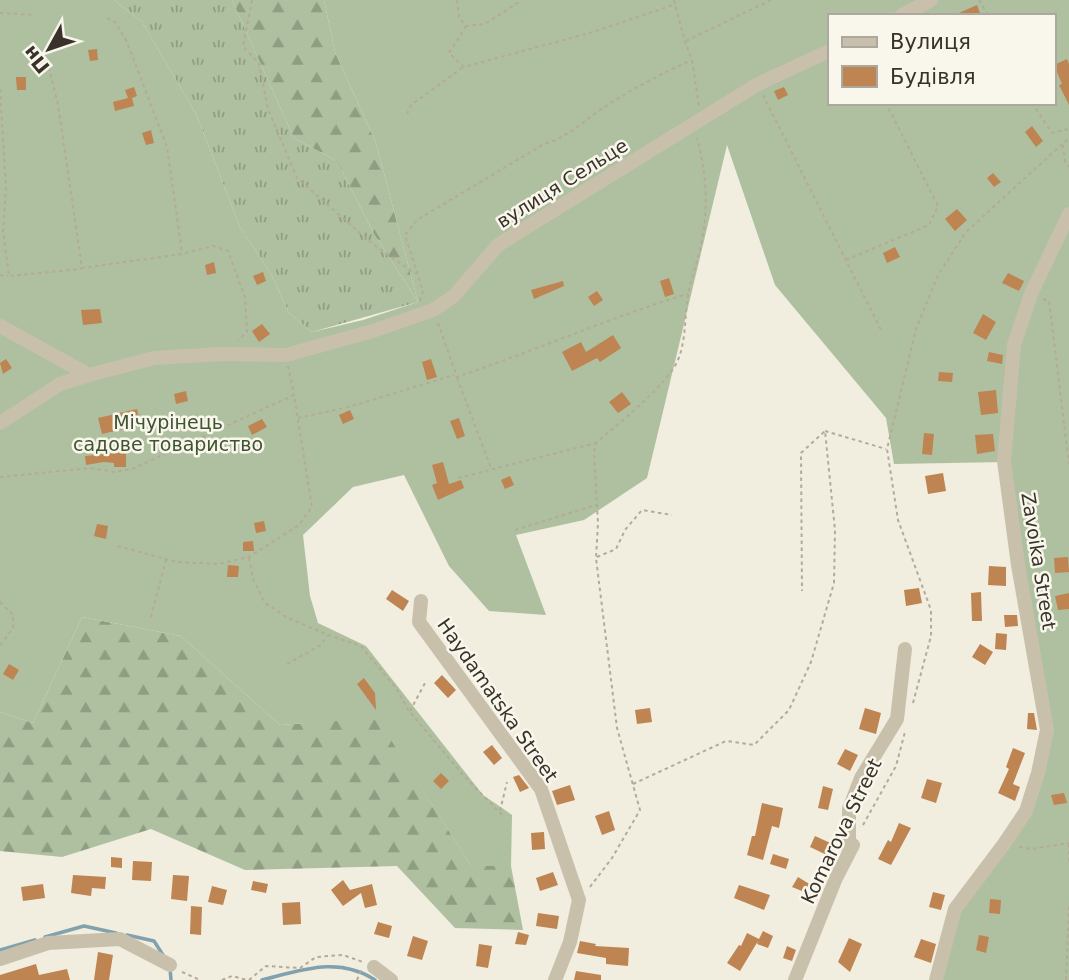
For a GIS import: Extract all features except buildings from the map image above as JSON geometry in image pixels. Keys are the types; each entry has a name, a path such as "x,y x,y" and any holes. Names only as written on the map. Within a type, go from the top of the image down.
{"street":[{"path":"905,14 931,0"},
{"name":"вулиця Сельце","path":"0,424 60,384 89,375 154,358 221,354 286,355 373,331 433,310 454,296 498,245 758,84 828,51"},
{"name":"Zavoika Street","path":"936,980 955,909 1026,811 1047,730 1018,565 1004,461 1014,345 1031,294 1069,214"},
{"path":"0,326 89,375"},
{"name":"Haydamatska Street","path":"421,601 419,622 541,789 579,901"},
{"path":"851,848 849,809 861,778 897,719 905,649"},
{"name":"Komarova Street","path":"795,980 851,848"},
{"path":"555,980 570,942 579,901"},
{"path":"0,959 48,943 120,939 170,965"},
{"path":"369,966 391,980"}],"path":[{"path":"252,0 243,46 259,64 268,109 297,178 370,243 418,275"},
{"path":"457,0 459,17 466,26"},
{"path":"466,26 485,24 522,0"},
{"path":"458,478 596,443 674,367 681,346 688,293 701,247 707,190 692,60 674,0"},
{"path":"685,41 771,0"},
{"path":"407,114 411,105 464,66 593,32 676,4"},
{"path":"0,13 35,15"},
{"path":"107,18 116,22 127,42 167,147 182,254"},
{"path":"464,66 449,53 466,26"},
{"path":"416,316 423,291 405,235 417,220 544,144 562,139 600,110 650,78 692,60"},
{"path":"49,68 58,105 82,268"},
{"path":"758,84 881,330"},
{"path":"0,89 6,188 3,231 9,276"},
{"path":"846,260 929,225 938,206 887,105"},
{"path":"1033,105 1052,133 1069,129"},
{"path":"913,701 931,636 932,610 898,520 887,449 916,330 938,275 966,232 1069,138"},
{"path":"1063,143 1065,162 1069,167"},
{"path":"0,275 82,268 182,254 213,246 228,251 245,297 247,332 239,340"},
{"path":"298,419 352,406 525,354 601,321 688,293"},
{"path":"1031,294 1049,301 1069,464"},
{"path":"433,310 492,469"},
{"path":"117,546 177,562 218,564 249,557 299,525 312,507 286,355"},
{"path":"0,477 90,468 115,472 132,469 294,395"},
{"path":"825,430 887,449"},
{"path":"802,591 801,453 825,430"},
{"path":"632,785 726,741 754,746 789,710 811,662 834,583 835,530 825,430"},
{"path":"579,901 612,858 640,810 617,728 596,558 596,443"},
{"path":"515,530 597,505"},
{"path":"596,558 616,550 625,530 642,509 672,515"},
{"path":"249,557 253,579 265,603 289,618 360,646 396,688 409,711 464,776 504,817"},
{"path":"151,617 166,559"},
{"path":"0,603 13,615 13,628 0,646"},
{"path":"287,664 321,645 328,635"},
{"path":"409,711 425,683"},
{"name":"Komarova Street","path":"851,848 895,766 906,727"},
{"path":"499,812 507,782"},
{"path":"1004,844 1031,849 1069,843 1069,863"},
{"path":"1066,980 1069,906"},
{"path":"222,980 232,976 249,980 266,966 300,968 316,957 343,955 369,966 357,980"},
{"path":"170,965 200,980"}],"green space":[{"name":"Мічурінець садове товариство","path":"0,0 114,0 142,22 196,114 240,227 271,274 289,313 312,332 363,320 418,302 376,143 335,52 324,0 1069,0 1069,980 936,980 955,909 1026,811 1047,730 1004,462 894,464 886,418 775,285 727,145 647,478 584,520 516,535 546,615 489,611 449,566 404,475 353,487 303,535 310,596 318,623 366,646 483,795 512,815 511,866 471,866 377,718 280,725 181,636 82,617 33,723 0,712"},
{"path":"114,0 232,0 294,138 337,161 374,234 418,302 312,332 289,313 271,274 240,227 196,114 142,22"},
{"path":"232,0 324,0 335,52 376,143 418,302 374,234 337,161 294,138"},
{"path":"82,617 181,636 280,725 377,717 471,866 511,866 523,930 455,928 397,866 245,870 151,829 62,857 0,851 0,712 33,723"}],"waterway":[{"path":"45,937 84,926 116,933"},
{"path":"127,935 154,941 163,955"},
{"path":"0,950 35,940"},
{"path":"262,980 320,967 348,968 375,980"},
{"path":"170,968 171,980"}]}
